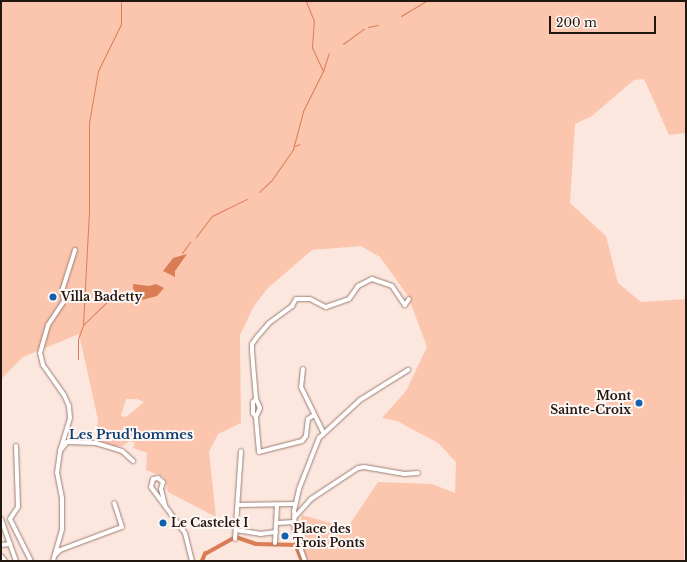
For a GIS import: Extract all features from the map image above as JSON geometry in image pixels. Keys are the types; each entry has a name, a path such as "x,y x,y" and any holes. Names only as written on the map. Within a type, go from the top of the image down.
{"street":[{"path":"53,559 62,529 62,498 57,473 60,451 70,418 64,395 40,360 40,353 48,325 64,302 62,291 75,250"},
{"path":"256,417 260,408 256,399 252,344 269,323 292,306 296,299 310,299 326,307 346,300 358,286 373,279 392,286 405,305 409,299"},
{"path":"303,369 301,388 323,432"},
{"path":"305,561 296,539 294,520 295,504 323,432 360,400 408,370"},
{"path":"256,399 253,402 253,413 256,417 259,452 302,441 306,436 308,419 314,415"},
{"path":"60,451 67,442 96,443 118,448 133,461"},
{"path":"16,446 18,507 10,519 31,561"},
{"path":"236,538 241,451"},
{"path":"277,523 294,520 311,499 358,468 364,467 412,475 418,473"},
{"path":"165,505 161,489 163,482 156,478 150,482 154,490 185,533 192,561"},
{"path":"154,490 161,489"},
{"path":"53,559 60,550 122,527 114,502"},
{"path":"238,505 295,504"},
{"path":"274,543 277,523 277,505"},
{"path":"1,519 16,561"},
{"path":"236,530 260,534 276,532"},
{"path":"1,546 10,544"},
{"path":"1,556 5,561"}],"shaded area":[{"path":"1,1 686,1 686,133 669,135 644,79 634,80 592,116 575,124 570,203 606,236 618,283 641,302 686,299 684,561 307,561 295,530 295,524 300,524 302,515 345,527 350,524 378,482 432,484 455,493 456,462 438,443 397,421 382,418 406,391 427,347 408,296 380,257 361,246 312,250 268,288 254,306 240,335 241,423 218,434 209,452 216,517 168,492 164,477 146,470 147,453 133,448 135,443 130,441 122,446 113,446 96,441 98,420 79,334 23,357 1,379","holes":["126,399 137,399 144,402 126,417 121,416"]},
{"path":"187,254 175,271 175,277 163,271 173,258"},
{"path":"133,284 149,286 156,284 164,288 157,296 134,302"}],"waterway":[{"path":"259,192 271,181 293,149 303,111 323,71 312,47 314,21 306,1"},
{"path":"401,16 426,1"},
{"path":"83,325 89,210 89,123 98,71 121,24 121,2"},
{"path":"368,27 378,25"},
{"path":"343,44 364,29"},
{"path":"323,71 329,53"},
{"path":"295,146 300,144"},
{"path":"196,237 212,216 247,199"},
{"path":"182,253 190,242"},
{"path":"78,359 78,339 83,325 108,301 126,294"},
{"path":"202,561 205,554 236,537 256,544 296,545 302,561"}],"place":[{"name":"Villa Badetty","path":"53,297"},
{"name":"Mont Sainte-Croix","path":"639,403"},
{"name":"Le Castelet I","path":"163,523"},
{"name":"Place des Trois Ponts","path":"285,536"}],"district":[{"name":"Les Prud'hommes","path":"131,435"}]}
